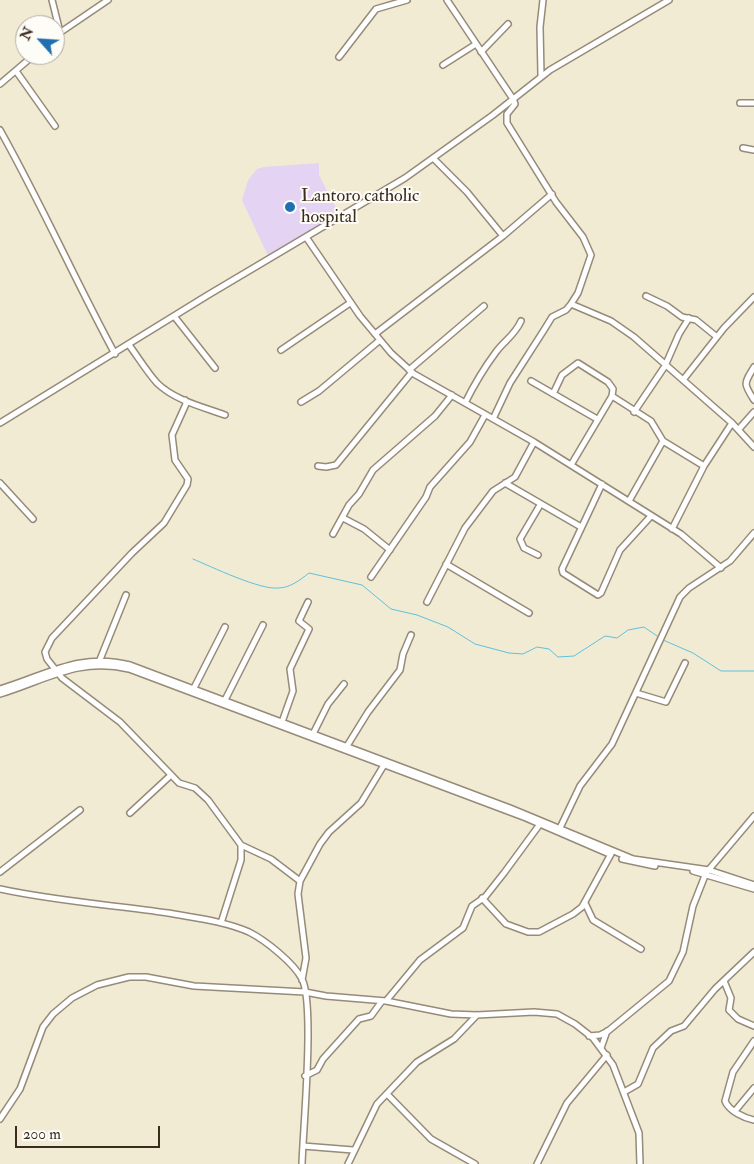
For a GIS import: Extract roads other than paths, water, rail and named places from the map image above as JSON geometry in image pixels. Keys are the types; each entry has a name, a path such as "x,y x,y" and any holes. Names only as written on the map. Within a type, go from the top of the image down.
{"street":[{"path":"52,0 54,15"},
{"path":"65,29 108,0"},
{"path":"339,57 376,9 407,0"},
{"path":"447,0 513,99 515,104 507,114 507,123 552,194 583,238 591,255 578,293 566,310 552,317 510,382 493,419"},
{"path":"541,75 540,27 544,0"},
{"path":"0,423 434,159 513,99 541,75 669,0"},
{"path":"480,52 508,24"},
{"path":"443,65 476,44"},
{"path":"0,84 23,65"},
{"path":"16,71 55,126"},
{"path":"740,104 754,103"},
{"path":"0,130 48,221 80,290 115,354"},
{"path":"743,148 754,150"},
{"path":"434,159 468,192 504,236"},
{"path":"376,334 504,236 552,194"},
{"path":"306,237 350,303 380,340 410,371 534,442 629,501 698,547 721,568"},
{"path":"646,296 709,328 718,337"},
{"path":"684,380 718,337 754,297"},
{"path":"281,350 350,303"},
{"path":"571,304 611,321 634,337 739,429 754,447"},
{"path":"318,466 326,468 336,465 410,371 484,306"},
{"path":"174,316 215,368"},
{"path":"634,412 665,366 679,334 689,318"},
{"path":"465,403 477,379 496,352 517,330 520,321"},
{"path":"301,402 319,391 380,340"},
{"path":"130,345 158,384 185,400 225,415"},
{"path":"553,394 562,376 578,363 612,384 612,396 571,465"},
{"path":"754,369 745,381 745,388 754,400"},
{"path":"531,381 597,419"},
{"path":"333,534 349,505 373,470 435,416 452,395"},
{"path":"612,396 634,412 651,421 663,441 704,466"},
{"path":"185,400 186,404 172,435 175,460 188,480 187,485 164,523 132,553 48,642 45,647 45,655 55,671 120,722 171,775 180,783 195,788 208,800 241,845 271,859 300,881"},
{"path":"739,429 754,412"},
{"path":"372,577 426,497 430,487 470,442 485,415"},
{"path":"672,529 704,466 732,423"},
{"path":"629,501 663,441"},
{"path":"427,602 465,528 493,490 515,477 534,442"},
{"path":"0,483 34,519"},
{"path":"505,483 581,527"},
{"path":"602,484 564,564 563,573 600,595 620,550 651,516"},
{"path":"538,555 524,548 520,539 540,504"},
{"path":"343,518 364,529 390,550"},
{"path":"559,830 580,786 612,744 665,625 684,592 721,568 738,554 754,533"},
{"path":"446,564 529,613"},
{"path":"99,662 126,595"},
{"path":"282,722 293,691 290,669 309,629 299,621 308,602"},
{"path":"225,700 263,625"},
{"path":"194,688 225,627"},
{"path":"347,746 393,676 400,670 403,654 411,635"},
{"path":"99,662 140,673 559,830 610,854 640,864 708,872 754,889"},
{"path":"0,694 71,663 99,662 130,665 347,746 633,859 708,872 754,885"},
{"path":"636,693 666,702 685,663"},
{"path":"0,689 55,671"},
{"path":"313,734 328,704 344,684"},
{"path":"302,1164 308,1016 302,980 306,958 298,894 300,881 320,844 361,803 384,765"},
{"path":"130,813 171,775"},
{"path":"0,872 80,810"},
{"path":"590,1036 600,1035 608,1030 669,980 683,952 693,906 708,872 754,816"},
{"path":"305,1076 317,1070 323,1059 359,1019 371,1016 420,960 462,928 470,909 504,873 540,824"},
{"path":"220,923 241,860 241,845"},
{"path":"482,898 506,924 528,932 539,932 573,914 585,903 610,854"},
{"path":"0,889 33,896 142,910 220,923 260,939 280,954 302,980"},
{"path":"585,903 593,920 641,949"},
{"path":"624,1092 638,1084 653,1048 671,1031 684,1026 724,981 754,952"},
{"path":"0,1119 20,1089 47,1020 72,998 97,985 140,976 214,988 305,992 384,1001 450,1014 477,1015 553,1012 563,1016 590,1036 607,1055 624,1092 638,1132 640,1164"},
{"path":"724,981 732,998 729,1010 738,1019 754,1026"},
{"path":"348,1164 353,1150 377,1104 417,1062 454,1039 477,1015"},
{"path":"601,1048 608,1030"},
{"path":"754,1041 740,1059 728,1087 725,1101 735,1111 754,1120"},
{"path":"537,1164 567,1103 607,1055"},
{"path":"735,1111 754,1088"},
{"path":"387,1094 431,1139 475,1164"},
{"path":"303,1146 353,1150"}],"waterway":[{"path":"193,559 236,577 270,588 287,587 309,573 362,585 391,609 417,615 448,627 475,644 509,653 523,654 537,647 549,649 558,657 574,656 605,636 617,638 628,630 644,627 660,638"},
{"path":"663,640 693,653 721,671 754,671"}],"place":[{"name":"Lantoro catholic hospital","path":"290,207"}]}
